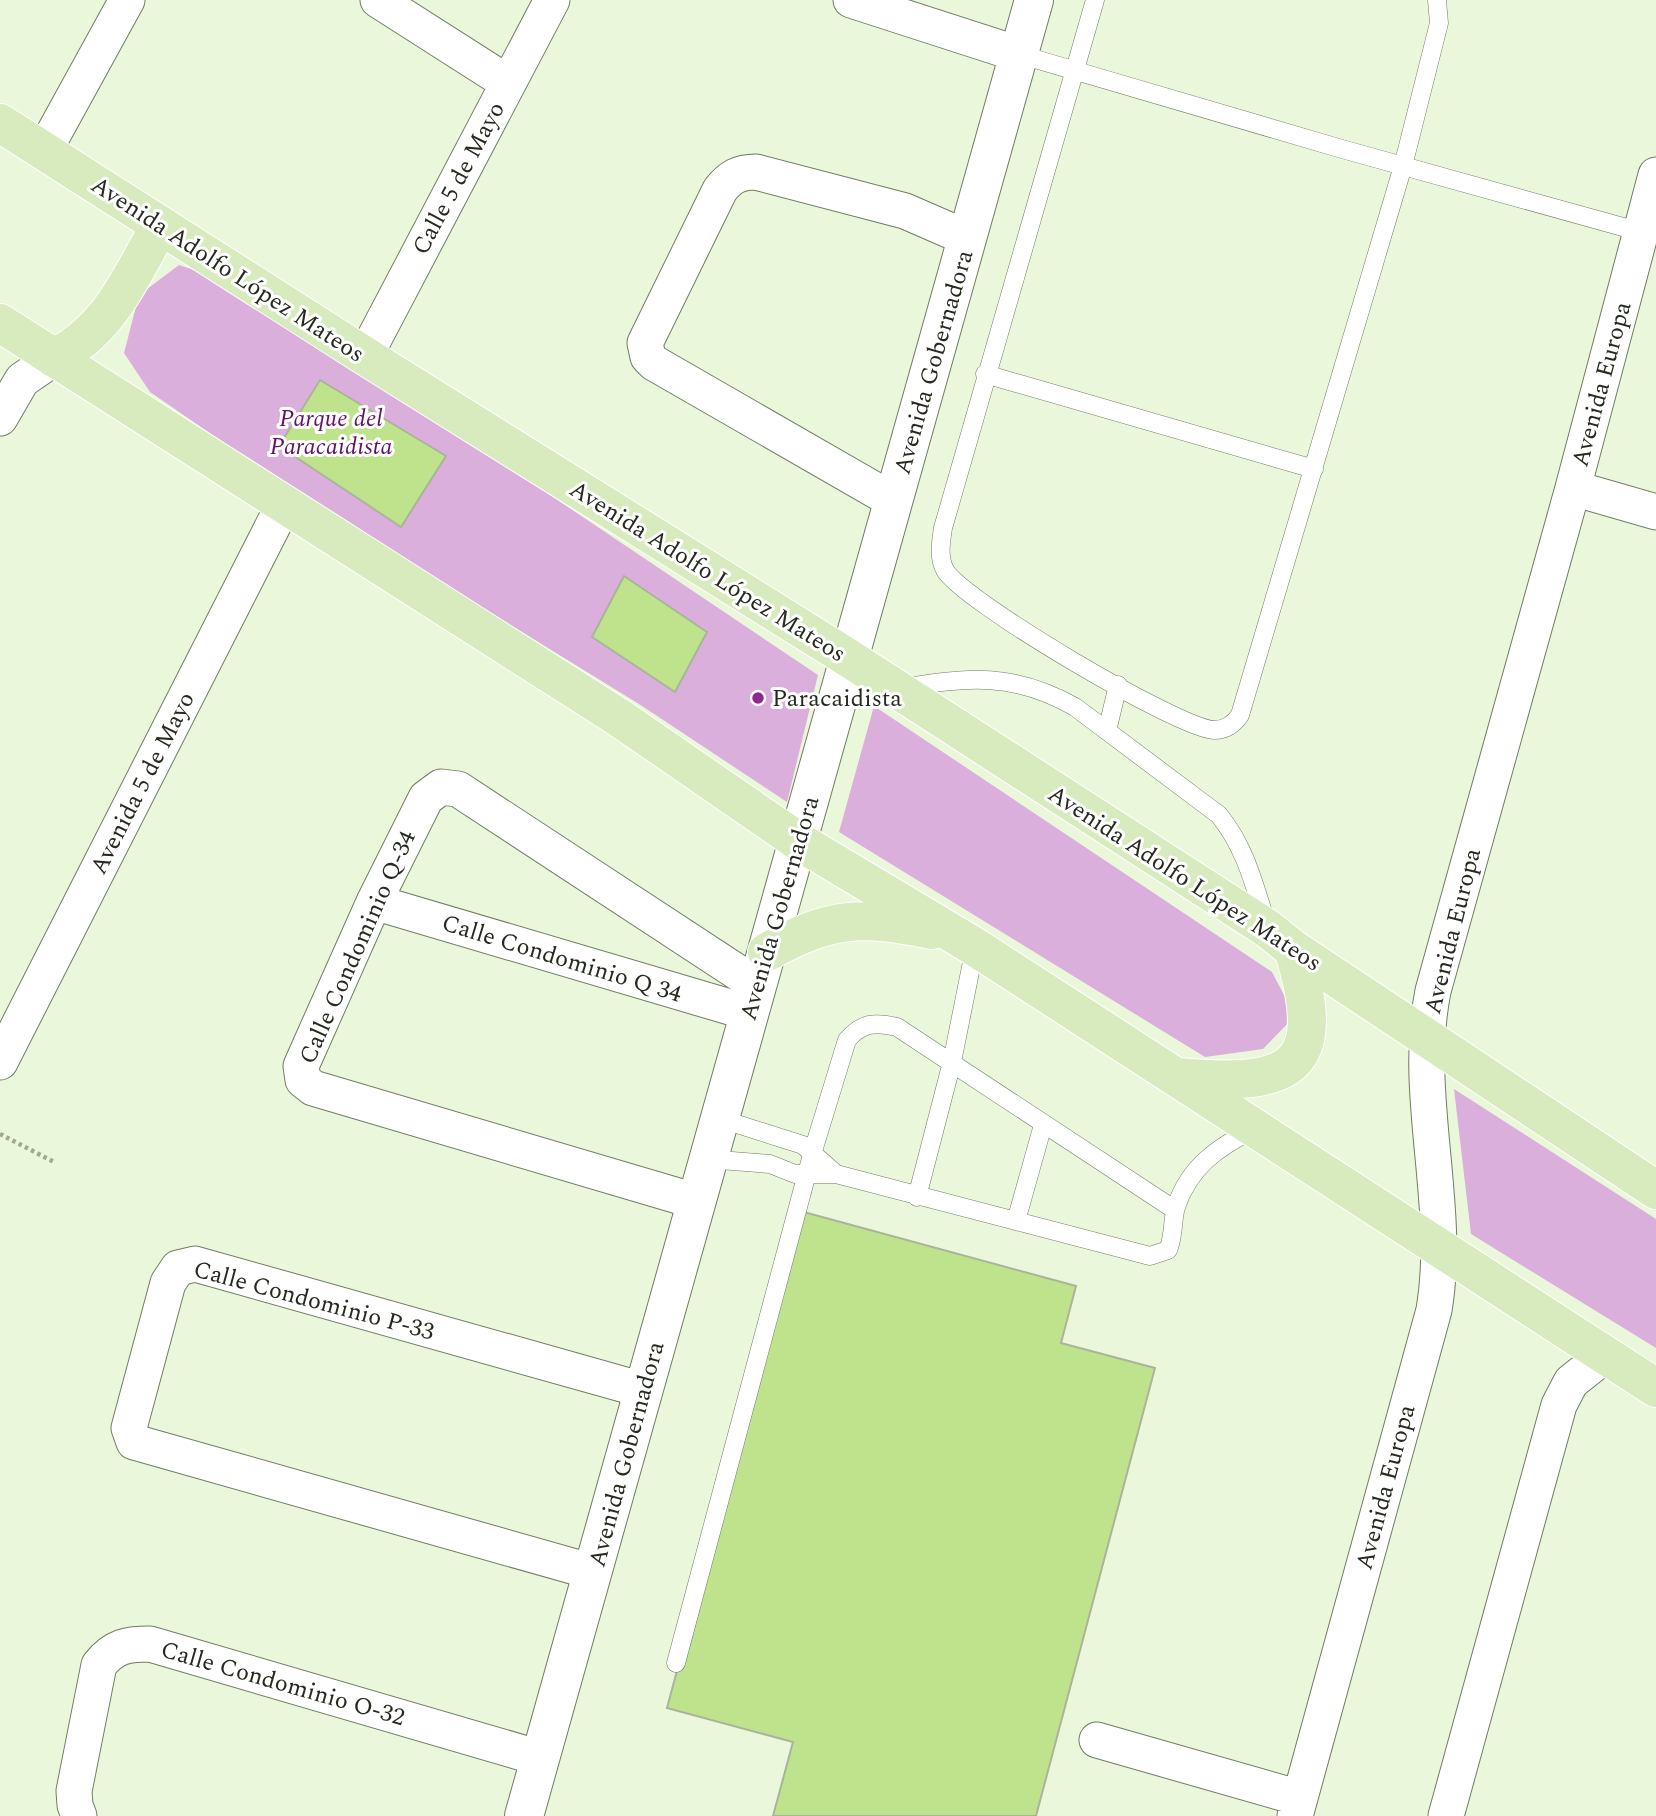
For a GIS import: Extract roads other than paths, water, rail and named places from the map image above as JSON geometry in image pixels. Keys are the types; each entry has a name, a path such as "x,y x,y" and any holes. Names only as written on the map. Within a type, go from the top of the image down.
{"main road":[{"name":"Avenida Adolfo López Mateos","path":"0,123 365,356 850,659 1281,939 1656,1190"},
{"path":"54,358 96,330 117,301 160,226"},
{"path":"0,324 618,717 798,841 965,941 1254,1129 1441,1245 1656,1388"},
{"path":"758,984 802,933 838,921 891,922 965,941"},
{"path":"1174,1077 1216,1081 1250,1079 1275,1075 1297,1059 1309,1025 1302,978 1281,939"}],"street":[{"path":"44,151 127,0"},
{"path":"379,0 508,83"},
{"name":"Calle 5 de Mayo","path":"365,356 552,0"},
{"path":"851,0 1018,54"},
{"name":"Avenida Gobernadora","path":"524,1816 1034,0"},
{"path":"894,501 654,363 648,357 645,343 720,190 728,179 738,174 756,172 905,211 967,238"},
{"name":"Avenida Europa","path":"1297,1807 1434,1310 1441,1245 1427,1078 1426,1037 1433,991 1573,488 1648,234 1656,175"},
{"path":"0,418 22,380 54,358"},
{"path":"1573,488 1656,512"},
{"name":"Avenida 5 de Mayo","path":"0,1062 284,504"},
{"name":"Calle Condominio Q-34","path":"695,1201 306,1085 301,1066 374,902 426,798 433,791 450,787 458,789 758,984"},
{"name":"Calle Condominio Q 34","path":"374,902 758,984"},
{"name":"Calle Condominio P-33","path":"593,1572 134,1442 129,1427 168,1283 178,1268 195,1264 643,1391"},
{"path":"1446,1816 1559,1405 1571,1382 1605,1354"},
{"name":"Calle Condominio O-32","path":"79,1816 74,1791 99,1665 109,1653 132,1644 150,1644 540,1758"},
{"path":"1097,1740 1297,1807"}],"lane":[{"path":"1095,0 985,374 943,528 941,558 945,570 986,606 1182,720 1215,730 1235,723 1314,469 1403,166 1439,23 1437,0"},
{"path":"1018,54 1648,234"},
{"path":"985,374 1314,469"},
{"path":"894,689 965,678 1016,681 1052,693 1219,815 1235,835 1281,939"},
{"path":"1107,731 1118,685"},
{"path":"916,1197 952,1062 965,941"},
{"path":"676,1663 813,1151 847,1040 855,1031 865,1025 878,1023 897,1027 1175,1210"},
{"path":"718,1118 783,1137 813,1151 836,1174"},
{"path":"1016,1221 1043,1125"},
{"path":"707,1159 769,1164 807,1176 836,1174 1150,1256 1168,1250 1175,1210 1184,1186 1207,1157 1254,1129"}],"place":[{"name":"Paracaidista","path":"758,698"}],"park label":[{"name":"Parque del Paracaidista","path":"331,432"}]}
